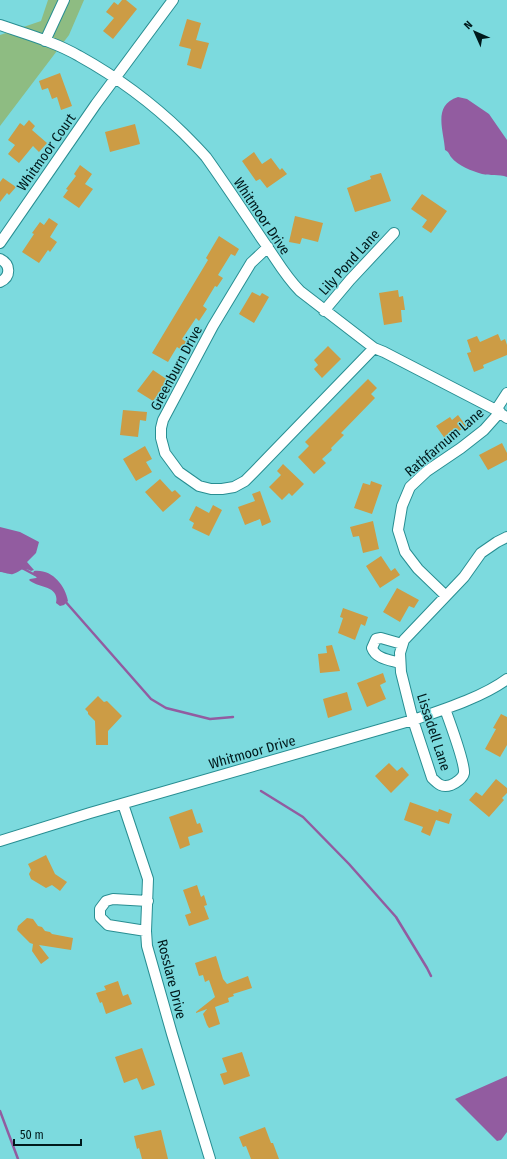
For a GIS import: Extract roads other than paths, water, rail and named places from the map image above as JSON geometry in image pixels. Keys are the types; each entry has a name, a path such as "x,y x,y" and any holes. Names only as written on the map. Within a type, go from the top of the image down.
{"street":[{"path":"45,41 64,0"},
{"name":"Whitmoor Court","path":"0,243 96,104 173,0"},
{"name":"Whitmoor Drive","path":"0,25 45,41 78,55 148,102 171,122 202,153 290,281 300,291 374,348 501,413"},
{"name":"Lily Pond Lane","path":"324,311 350,280 394,233"},
{"name":"Greenburn Drive","path":"268,247 251,263 213,326 163,420 161,438 165,453 179,472 199,486 211,489 234,487 245,481 374,348"},
{"path":"0,259 6,263 9,271 6,278 0,282"},
{"name":"Rathfarnum Lane","path":"446,596 418,569 405,552 398,530 402,506 410,487 427,471 462,448 484,430 501,413 507,393"},
{"path":"400,662 378,656 372,648 376,639 381,638 402,644 404,640 464,577 481,553 496,542 507,537"},
{"name":"Lissadell Lane","path":"402,644 400,653 401,672 413,720 432,778 438,784 445,787 460,780 464,773 462,762 445,709"},
{"name":"Whitmoor Drive","path":"0,841 413,720 445,709 487,691 507,679"},
{"name":"Rosslare Drive","path":"123,804 148,879 146,931 147,946 210,1159"},
{"path":"146,931 108,925 100,917 100,909 106,901 148,901"}],"waterway":[{"path":"22,568 37,576"},
{"path":"64,600 151,699 166,708 210,719 233,717"},
{"path":"261,791 303,817 349,864 396,917 431,976"},
{"path":"0,1111 18,1159"}]}
